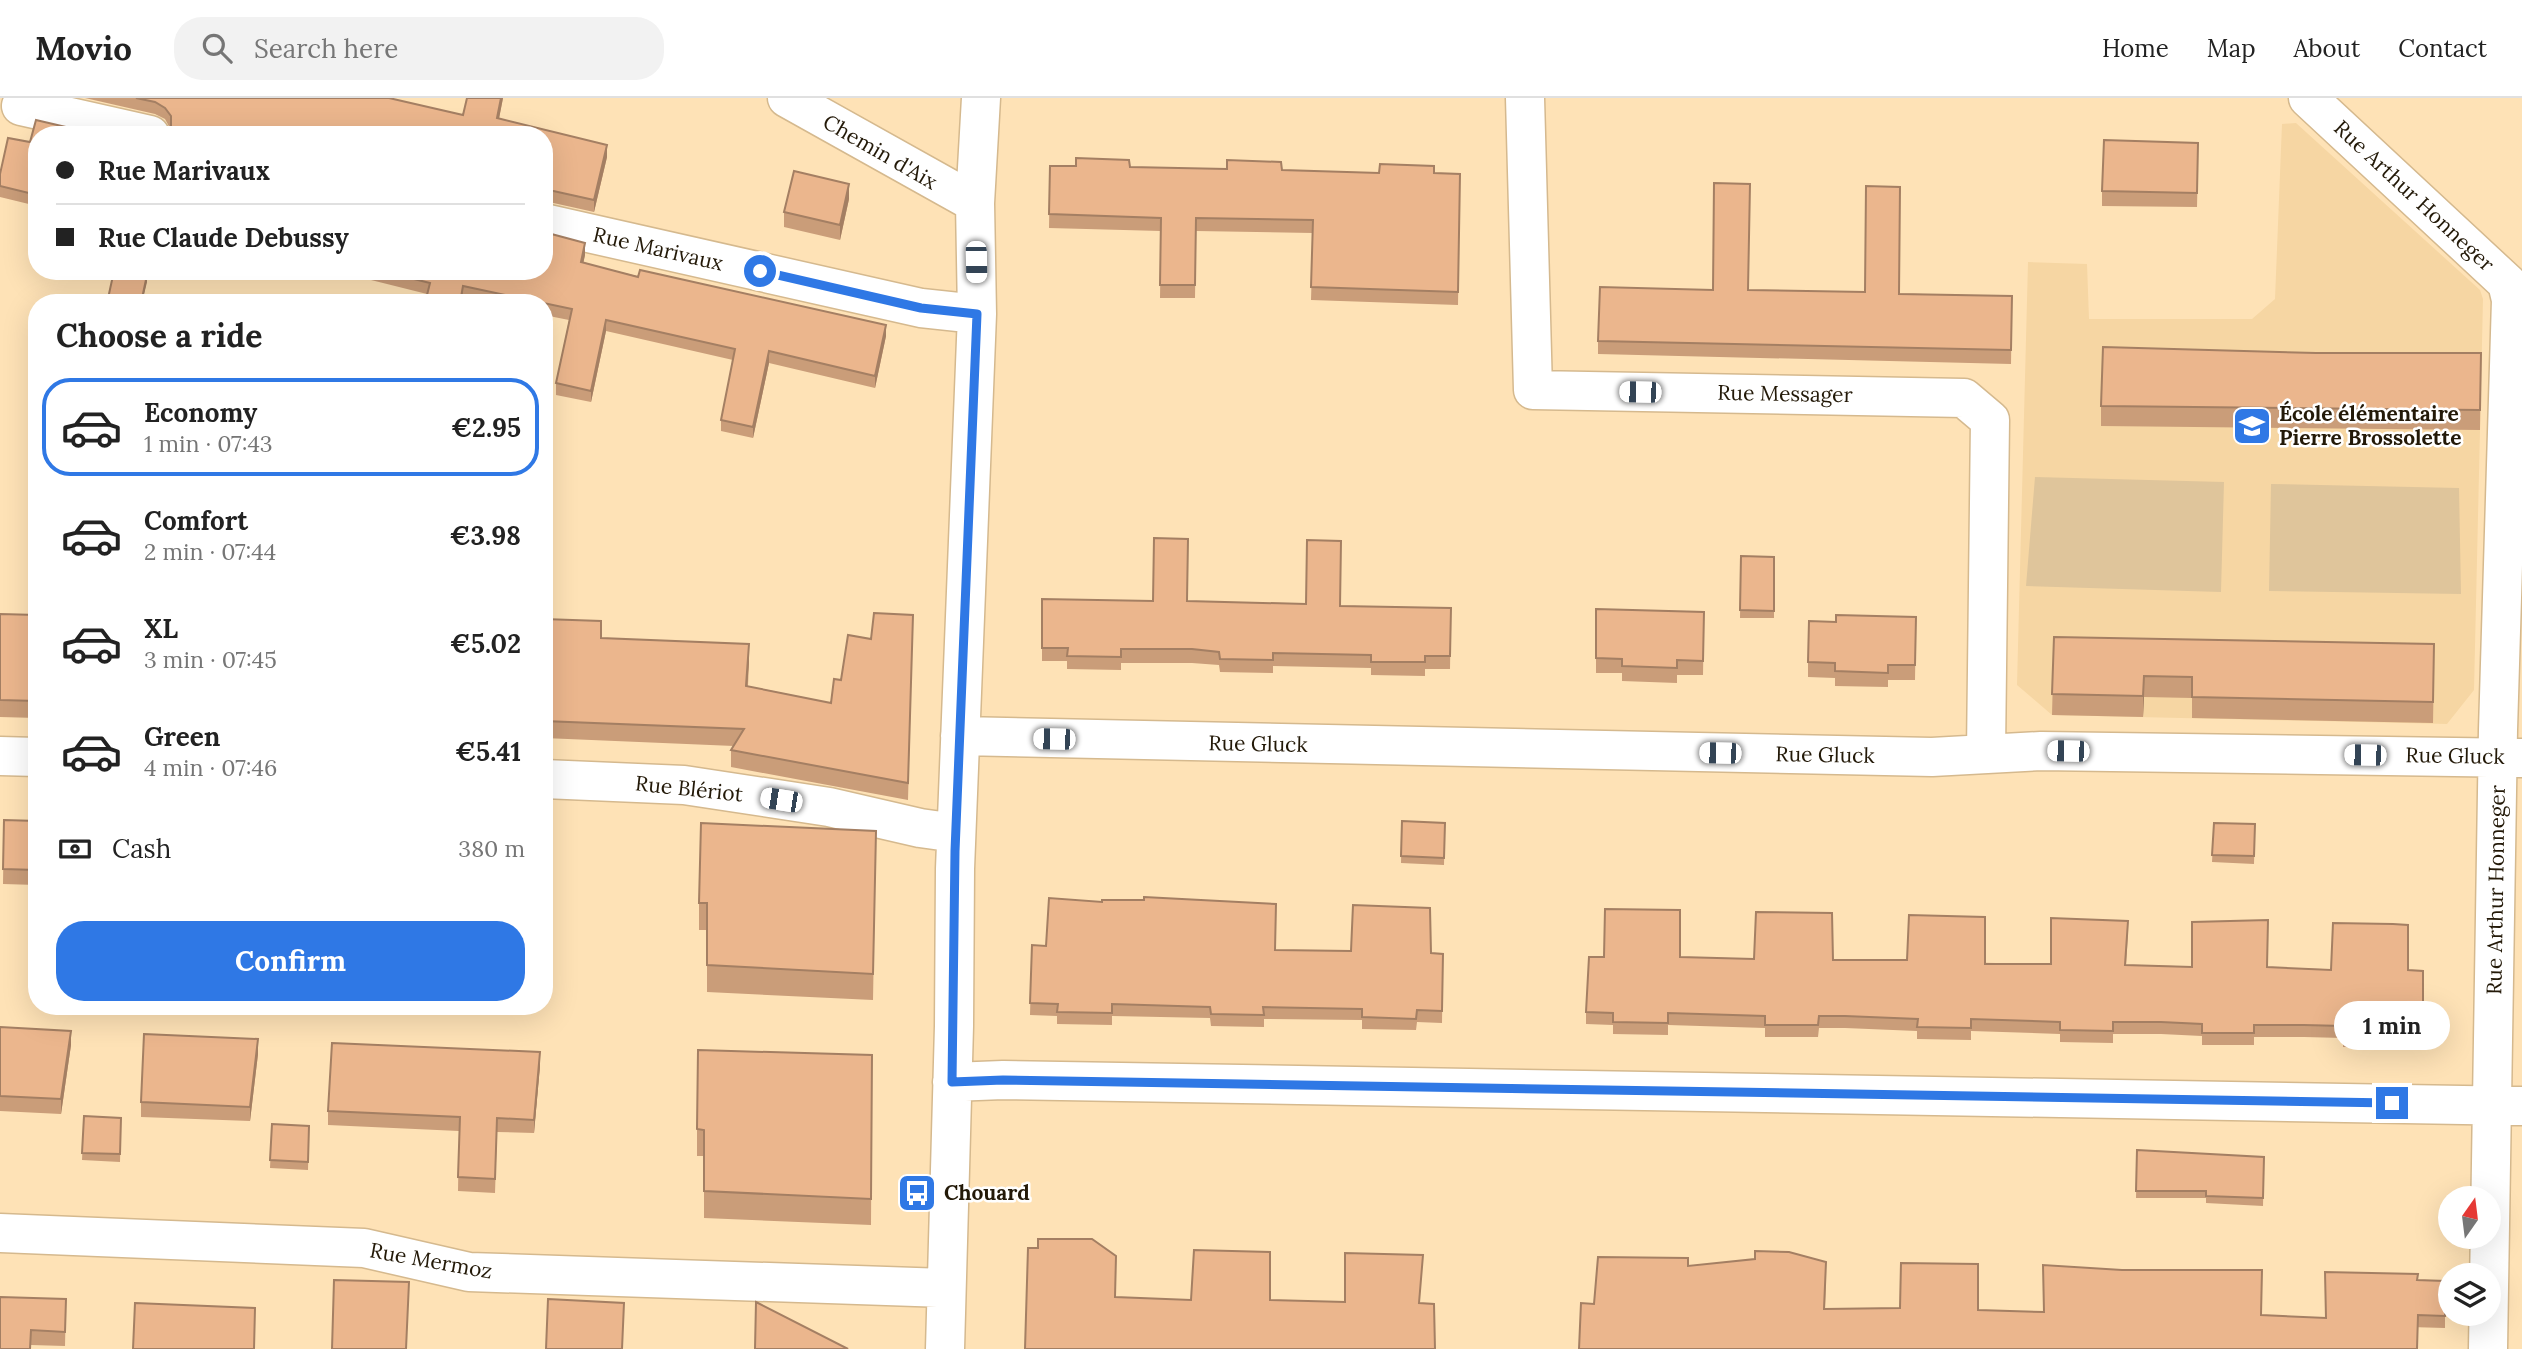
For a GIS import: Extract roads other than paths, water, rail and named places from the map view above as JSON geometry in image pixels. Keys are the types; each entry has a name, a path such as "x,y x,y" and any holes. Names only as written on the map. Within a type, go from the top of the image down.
{"street":[{"name":"Chemin d'Aix","path":"787,98 975,204"},
{"path":"945,1349 956,833 977,314 975,204 981,98"},
{"name":"Rue Messager","path":"1525,98 1532,390 1964,398 1990,419 1986,752"},
{"name":"Rue Arthur Honneger","path":"2308,98 2507,283 2511,300 2507,1105 2488,1349"},
{"path":"20,106 110,126"},
{"name":"Rue Marivaux","path":"553,225 921,308 977,314"},
{"name":"Rue Gluck","path":"960,736 1918,757 1986,752 2510,757"},
{"path":"0,755 28,757"},
{"name":"Rue Blériot","path":"553,779 684,785 829,807 920,828 956,833"},
{"path":"952,1082 1003,1080 2507,1105"},
{"name":"Rue Mermoz","path":"0,1233 363,1248 469,1272 945,1288"}],"place":[{"name":"École élémentaire Pierre Brossolette","path":"2252,426"},
{"name":"Chouard","path":"917,1193"}]}
